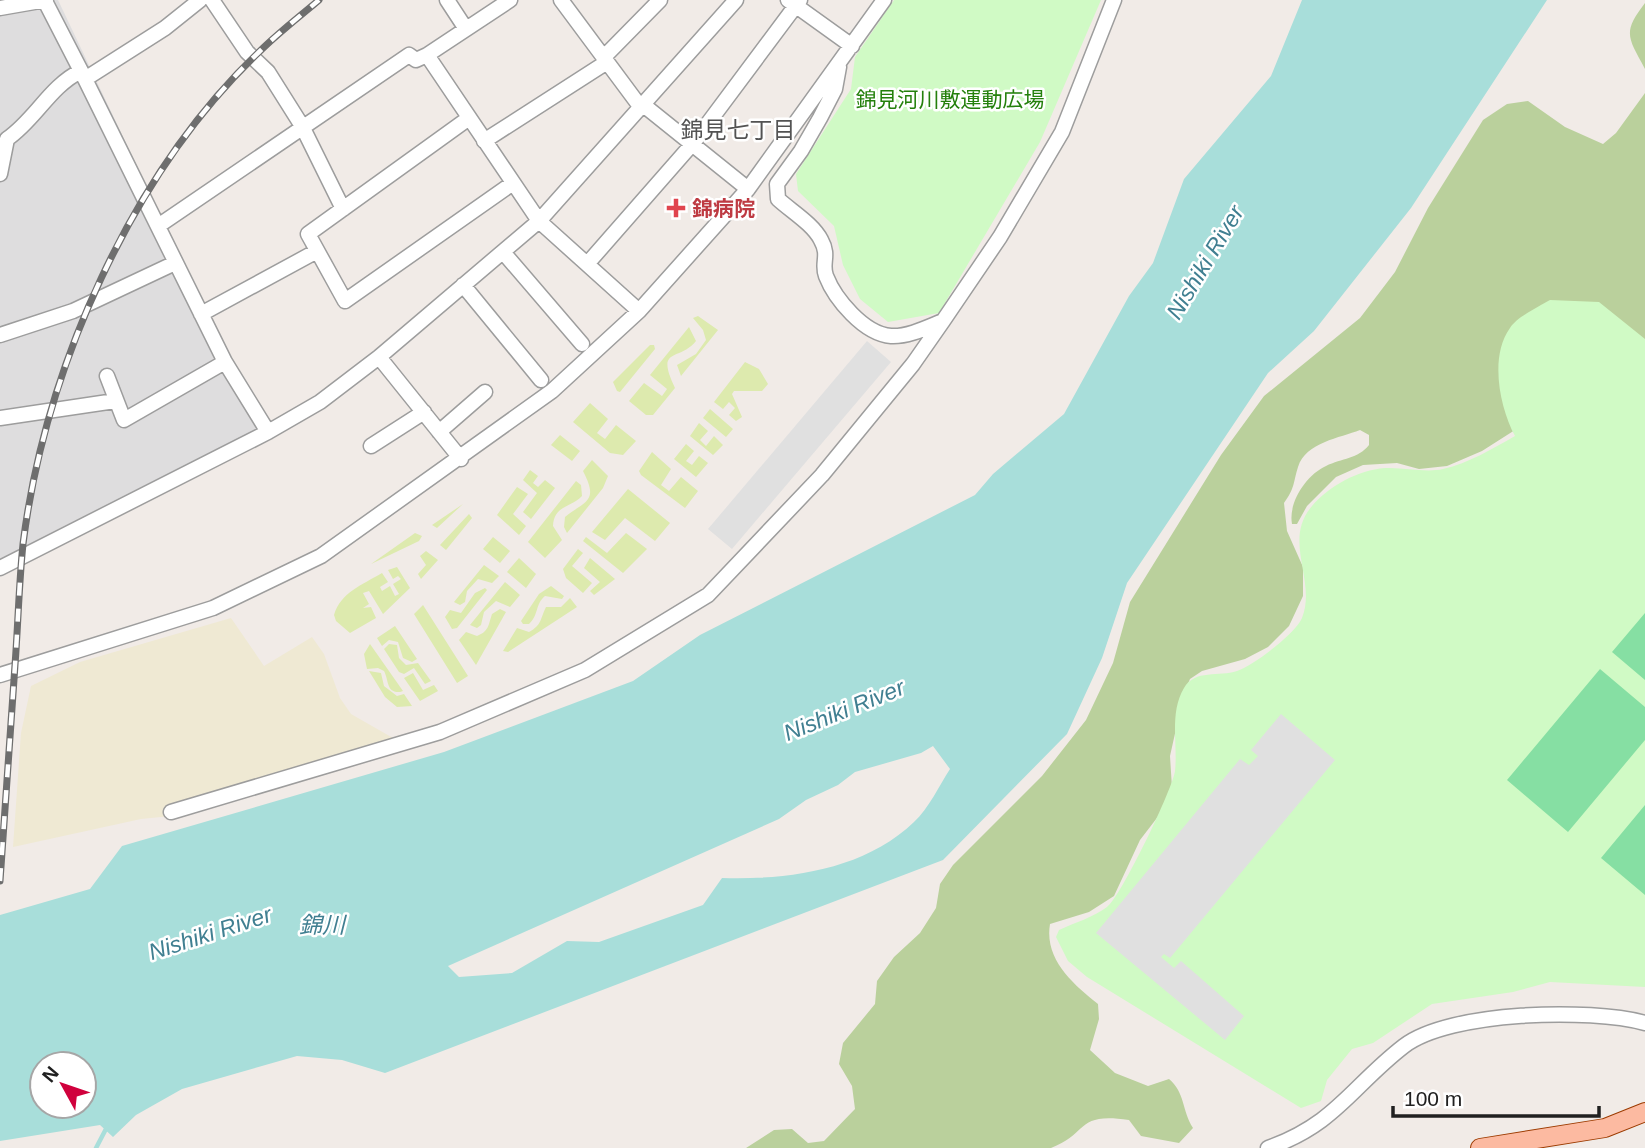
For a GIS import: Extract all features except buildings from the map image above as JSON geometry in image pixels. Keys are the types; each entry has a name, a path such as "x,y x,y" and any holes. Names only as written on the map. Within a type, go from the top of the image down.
{"main road":[{"path":"1480,1148 1605,1128 1645,1112"}],"street":[{"path":"0,8 46,0 225,362 268,432"},
{"path":"0,174 3,139 26,125 67,78 83,75 165,28 200,0"},
{"path":"212,0 247,52 268,72 302,126 343,209"},
{"path":"447,0 466,29"},
{"path":"158,226 409,55 415,60 427,55 510,0"},
{"path":"561,0 640,104 748,189"},
{"path":"484,141 605,60 660,0"},
{"path":"0,568 268,432 320,402 379,357 539,221 640,104 736,0"},
{"path":"0,675 213,608 321,556 461,459 552,391 639,312 748,189 884,0"},
{"path":"171,812 440,732 585,670 708,595 822,475 913,364 943,321 1000,237 1062,132 1114,0"},
{"path":"588,263 692,144 795,2 852,46"},
{"path":"427,55 539,221 639,312"},
{"path":"840,62 835,89 801,151 777,184 778,199 820,236 828,253 824,272 836,297 874,331 891,336 905,334 943,321"},
{"path":"469,118 308,234 345,301 513,183"},
{"path":"201,314 317,251"},
{"path":"503,252 582,344"},
{"path":"0,335 73,311 126,289 175,263"},
{"path":"463,285 541,380"},
{"path":"379,357 461,459"},
{"path":"107,376 124,420 225,362"},
{"path":"439,432 485,392"},
{"path":"0,418 115,401"},
{"path":"371,446 424,412"},
{"path":"1268,1148 1315,1127 1341,1107 1406,1045 1425,1033 1515,1017 1604,1015 1645,1023"}],"shaded area":[{"path":"0,0 58,0 262,429 0,564"},
{"path":"867,341 891,362 732,549 708,529"},
{"path":"231,618 264,666 312,637 324,654 340,698 351,714 393,738 171,816 141,819 13,847 21,733 31,686 80,662"},
{"path":"1281,714 1335,760 1170,958 1164,954 1161,957 1174,968 1181,961 1244,1016 1225,1040 1096,933 1240,759 1249,765 1258,756 1251,750"}],"green space":[{"name":"錦見河川敷運動広場","path":"894,0 1101,0 1040,142 939,313 888,322 860,299 843,265 834,226 798,191 796,174 851,89 855,57"},
{"path":"1645,3 1645,69 1631,42 1630,29"},
{"path":"1645,93 1645,347 1482,451 1447,466 1419,469 1397,463 1363,465 1336,477 1307,506 1297,524 1292,524 1293,507 1305,483 1326,466 1365,450 1369,445 1369,435 1360,430 1324,442 1308,452 1298,467 1292,489 1284,503 1287,531 1303,567 1303,596 1289,626 1268,647 1245,659 1202,671 1190,679 1184,693 1170,756 1172,788 1160,814 1140,840 1114,896 1089,912 1050,924 1051,948 1062,970 1098,1004 1099,1019 1090,1050 1115,1073 1148,1086 1169,1079 1181,1096 1193,1128 1179,1143 1141,1136 1129,1120 1112,1118 1091,1121 1051,1148 746,1148 774,1130 792,1129 808,1143 824,1141 855,1109 852,1086 839,1064 843,1043 875,1004 877,981 894,957 920,933 936,908 940,884 953,865 1042,776 1086,720 1113,663 1130,602 1221,455 1264,396 1360,318 1395,272 1428,208 1483,120 1507,104 1528,101 1565,127 1603,144 1616,133"},
{"path":"1550,300 1599,302 1645,339 1645,987 1550,982 1513,992 1432,1004 1373,1043 1352,1049 1327,1080 1321,1101 1301,1108 1087,977 1068,961 1056,937 1059,930 1107,907 1146,842 1175,771 1175,718 1184,688 1194,678 1230,673 1253,663 1273,649 1298,625 1306,604 1300,533 1312,506 1335,486 1365,472 1385,468 1443,469 1489,451 1515,436 1501,397 1498,368 1500,353 1513,324"},
{"path":"698,316 718,330 681,376 677,365 696,354 706,340 703,330 693,318"},
{"path":"689,327 696,341 668,360 669,375 675,388 653,415 646,415 629,401 644,383 662,396 667,389 650,375"},
{"path":"650,345 654,345 655,349 620,392 617,391 613,382"},
{"path":"745,362 759,369 768,384 762,391 734,391 732,394 742,417 736,421 729,415 735,408 729,402 723,409 714,402"},
{"path":"590,403 608,419 597,433 605,439 616,425 636,441 623,455 610,453 573,422"},
{"path":"710,409 733,429 726,437 703,418"},
{"path":"699,423 708,431 700,440 706,446 714,436 723,445 713,455 690,436"},
{"path":"560,435 580,451 572,461 551,445"},
{"path":"686,444 694,451 686,461 692,465 699,456 708,463 696,477 674,459"},
{"path":"652,452 671,469 661,485 669,491 681,477 698,491 685,508 641,475 639,471"},
{"path":"592,460 608,476 603,488 567,533 564,527 565,517 590,495 583,471"},
{"path":"530,470 538,476 533,483 538,487 545,480 555,488 531,519 523,512 537,493 523,480"},
{"path":"576,481 581,485 582,496 556,514 553,526 562,540 545,558 528,542"},
{"path":"517,487 528,494 513,514 526,526 519,535 497,515"},
{"path":"628,489 670,523 655,541 625,518 605,540 592,532"},
{"path":"463,504 437,528 432,525"},
{"path":"469,514 472,518 446,550 440,545"},
{"path":"415,533 422,536 419,541 371,564"},
{"path":"626,533 647,549 623,573 583,541 586,537 607,553"},
{"path":"493,537 510,551 500,563 483,549"},
{"path":"578,549 583,553 572,566 592,583 583,593 566,578 563,569"},
{"path":"426,551 438,560 421,579 418,574 426,565 420,556"},
{"path":"519,558 536,574 526,588 507,572"},
{"path":"590,558 615,579 594,595 590,591 600,582 584,568"},
{"path":"484,565 499,576 492,583 478,579 467,591 465,602 460,605 454,602"},
{"path":"397,567 410,588 383,614 369,591 363,593 369,604 363,608 371,607 376,618 350,633 336,621 334,615 342,600 360,585 382,573 388,582 380,587 382,591 390,586 395,596 399,594 393,584 401,579 398,576 393,579 388,570"},
{"path":"505,582 520,595 510,607 496,601 484,612 481,625 477,628 470,625"},
{"path":"551,586 564,596 562,599 545,596 532,621 523,624 521,621 539,594"},
{"path":"485,588 487,590 457,628 452,629 445,617 450,610 461,613 475,593"},
{"path":"570,598 577,607 508,652 503,651 517,628 529,632 539,624 546,607 561,607"},
{"path":"423,605 468,676 457,683 414,614"},
{"path":"500,609 506,612 476,665 459,640 466,632 477,636 484,632 492,614"},
{"path":"1645,613 1645,680 1612,652"},
{"path":"395,626 417,659 412,662 403,658 398,642 389,640 382,646 377,638"},
{"path":"370,644 403,691 395,692 390,688 384,671 378,668 367,669 364,654"},
{"path":"389,644 397,645 399,658 406,665 418,663 431,681 425,684 414,668 404,674 399,672 384,649"},
{"path":"1600,669 1645,707 1645,740 1568,832 1507,780"},
{"path":"369,671 381,673 384,686 397,696 404,694 412,706 397,707 385,697"},
{"path":"413,673 423,690 434,685 438,691 420,701 404,678"},
{"path":"1645,805 1645,895 1601,858"}],"water":[{"name":"錦川","path":"1302,0 1547,0 1411,208 1314,331 1268,373 1127,583 1102,658 1067,734 943,860 385,1073 342,1060 297,1056 182,1089 136,1115 113,1137 100,1125 0,1141 0,915 90,889 122,846 444,752 633,681 700,635 975,495 993,474 1064,414 1129,296 1153,263 1184,179 1271,76","holes":["933,746 950,769 929,804 914,822 894,838 849,861 799,874 722,878 703,905 599,942 567,941 512,973 459,977 448,966 779,819 806,800 838,785 855,772 921,753"]}],"waterway":[{"path":"96,1148 107,1127"}],"railway":[{"path":"0,881 23,544 34,478 51,410 74,344 101,278 134,215 171,156 213,101 259,52 319,0"}],"place":[{"name":"錦病院","path":"676,208"}],"district":[{"name":"錦見七丁目","path":"738,130"}],"water label":[{"name":"Nishiki River","path":"1205,262"},
{"name":"Nishiki River","path":"844,710"},
{"name":"Nishiki River","path":"210,933"}]}
